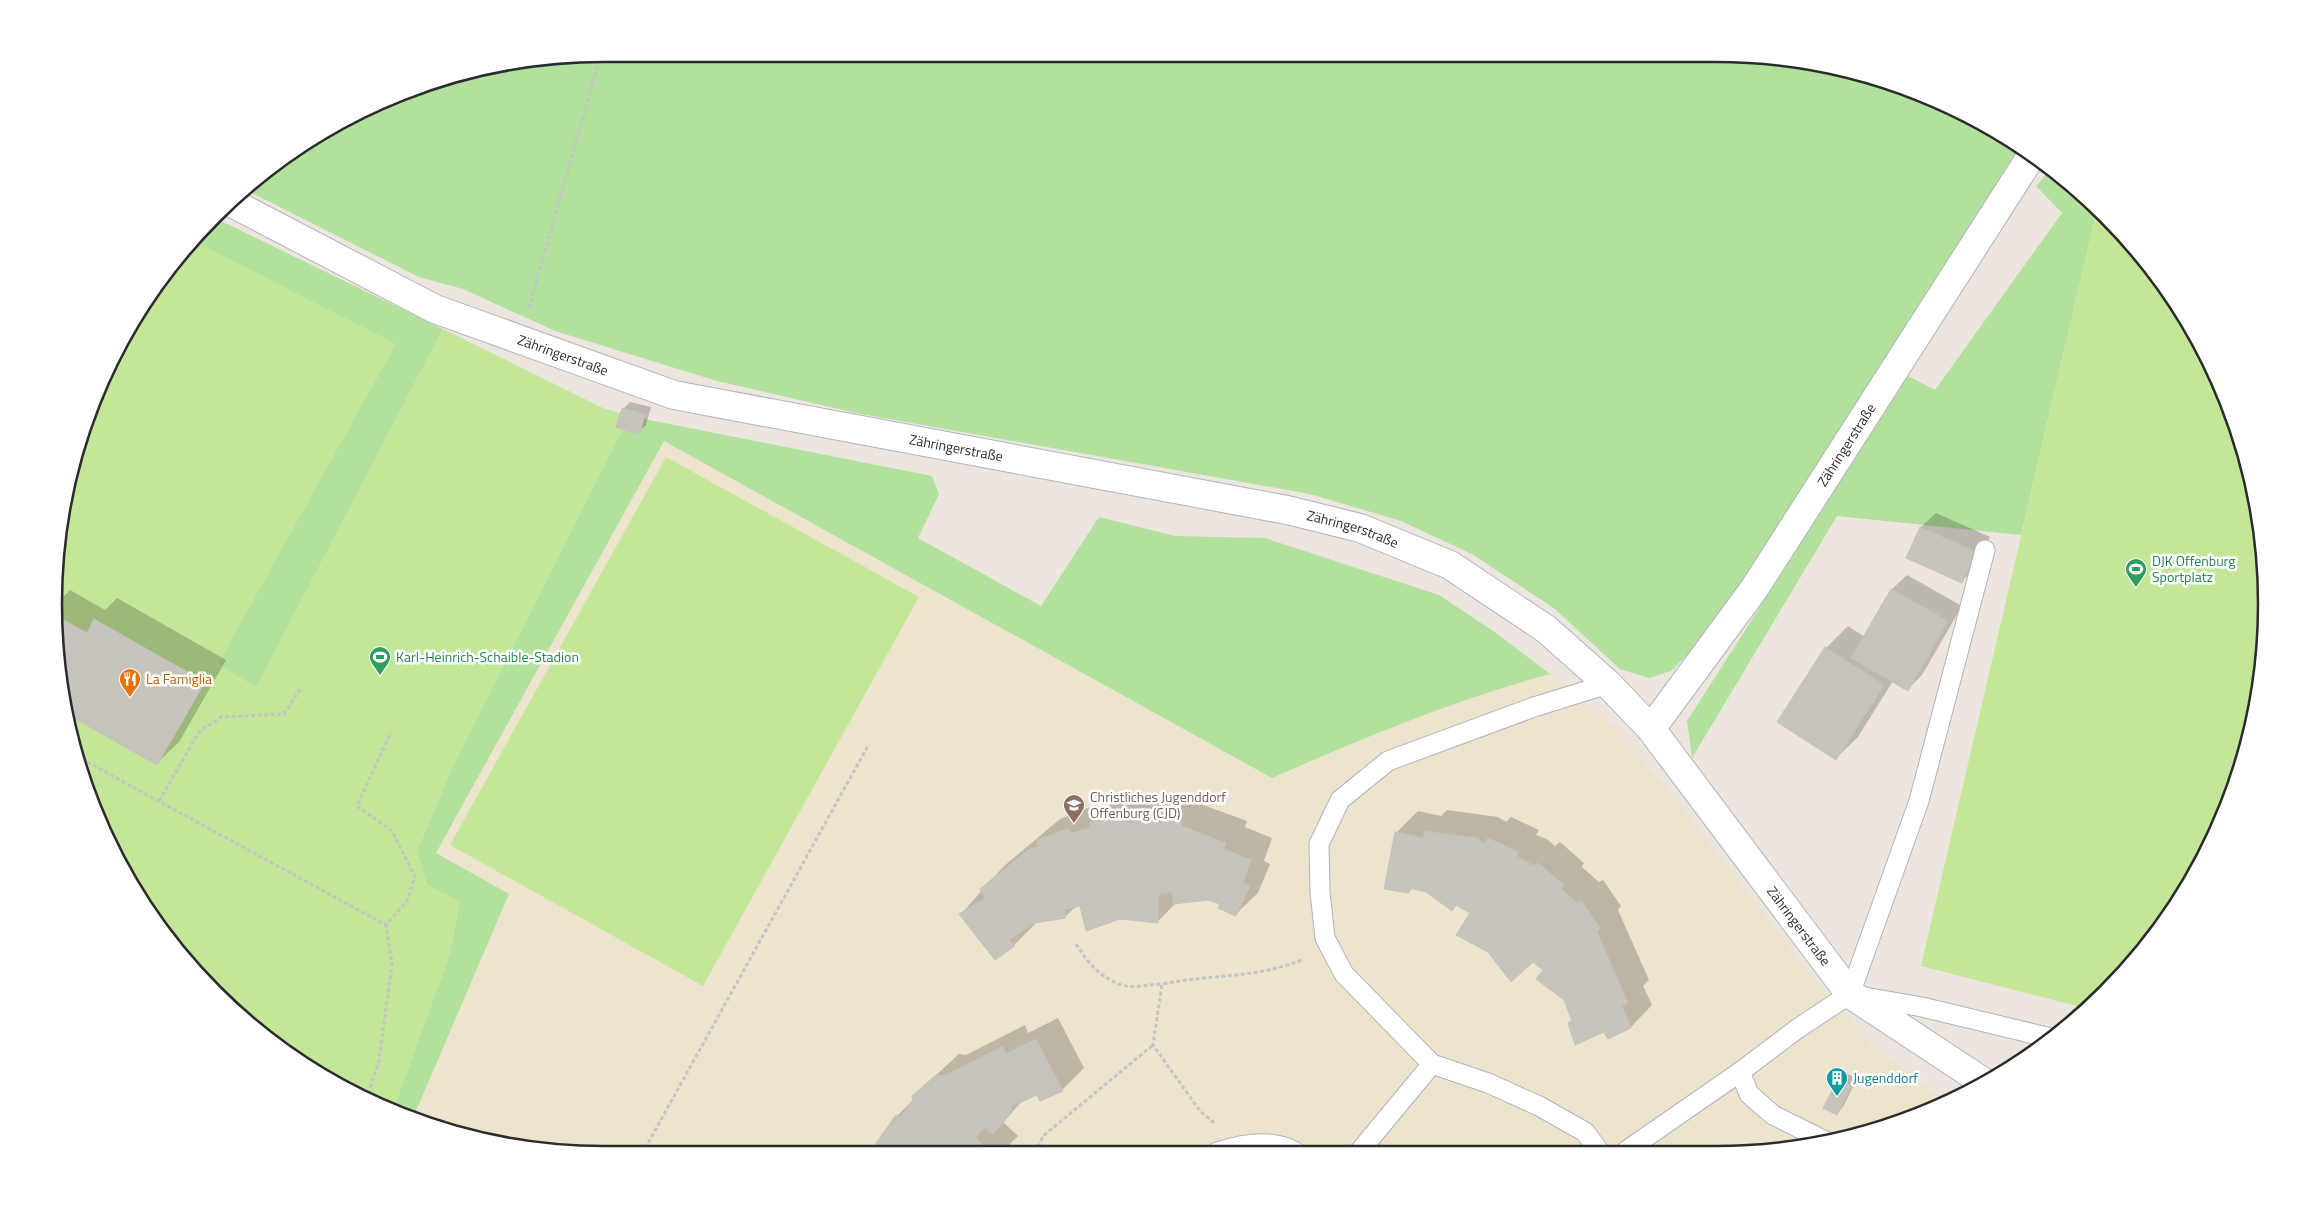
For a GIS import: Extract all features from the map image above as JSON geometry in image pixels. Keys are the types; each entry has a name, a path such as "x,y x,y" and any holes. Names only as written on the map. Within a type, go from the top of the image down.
{"street":[{"name":"Zähringerstraße","path":"1651,729 1754,589 2028,162"},
{"name":"Zähringerstraße","path":"238,205 435,309 674,395 1287,510 1360,528 1450,565 1546,629 1608,684 1651,729 1850,994 1978,1079"}],"lane":[{"path":"1633,1146 1740,1072 1797,1029 1850,994 1919,801 1985,550"},
{"path":"1595,1146 1585,1132 1539,1106 1488,1084 1432,1064 1344,974 1325,938 1319,844 1340,800 1388,761 1534,707 1608,684"},
{"path":"1850,994 1922,1007 2043,1036"},
{"path":"1364,1146 1432,1064"},
{"path":"1740,1072 1749,1094 1773,1115 1817,1137"},
{"path":"1233,1146 1266,1143 1276,1146"}],"path":[{"path":"520,340 599,62"},
{"path":"159,801 199,732 221,717 284,714 302,688"},
{"path":"368,1093 379,1061 392,964 386,925 407,901 415,877 392,831 357,806 391,732"},
{"path":"646,1146 869,744"},
{"path":"86,761 386,925"},
{"path":"1076,944 1089,964 1109,980 1127,986 1260,973 1283,967 1330,948"},
{"path":"1039,1146 1043,1136 1153,1044 1162,984"},
{"path":"1153,1044 1200,1111 1239,1144"}],"shaded area":[{"name":"Christliches Jugenddorf Offenburg (CJD)","path":"664,441 1272,778 1381,730 1491,690 1550,674 1613,727 1672,794 1807,970 1871,1045 1941,1098 1891,1118 1857,1128 1787,1142 1752,1145 604,1146 534,1142 464,1128 415,1112 509,895 436,853"}],"green space":[{"path":"604,62 1716,62 1752,64 1822,73 1891,91 1956,118 2020,155 1748,576 1693,649 1671,671 1649,678 1620,669 1555,609 1472,554 1401,521 1310,494 856,413 717,381 555,331 463,289 419,277 252,193 303,154 333,135 397,104 430,91 464,81 534,67 569,64"},
{"path":"2046,175 2095,217 2021,535 1837,516 1692,758 1687,721 1908,376 1935,390 2062,213 2036,186"},
{"name":"DJK Offenburg Sportplatz","path":"2095,217 2124,247 2146,275 2167,303 2186,334 2203,365 2217,397 2230,430 2240,464 2254,534 2258,604 2254,675 2240,745 2230,779 2217,812 2186,876 2167,906 2124,962 2080,1007 1921,966"},
{"path":"221,221 443,329 256,688 218,664 79,472 91,430 104,397 135,333 175,275"},
{"name":"Karl-Heinrich-Schaible-Stadion","path":"200,244 396,344 218,664 256,688 443,329 603,408 629,416 452,768 417,851 427,885 460,902 449,956 395,1104 365,1091 303,1055 275,1034 221,988 197,962 154,906 135,876 118,844 91,779 73,710 64,640 62,604 64,569 73,499 91,430 118,365 154,303"},
{"path":"629,416 932,476 939,494 918,538 1041,606 1099,517 1175,536 1265,538 1439,595 1496,633 1550,674 1514,684 1409,721 1272,778 664,441 436,853 509,894 415,1112 395,1104 449,956 460,902 427,885 417,851 452,768"},
{"path":"666,457 919,597 703,986 450,845"}],"building":[{"path":"622,408 645,414 640,434 616,427"},
{"path":"1920,527 1976,552 1962,583 1906,558"},
{"path":"1891,589 1948,621 1908,691 1851,658"},
{"name":"La Famiglia","path":"63,619 87,633 94,619 205,682 157,765 75,719 67,675"},
{"path":"1825,647 1884,685 1836,760 1777,722"},
{"path":"1147,816 1181,822 1182,826 1226,843 1224,849 1251,860 1243,883 1250,886 1236,916 1218,908 1220,904 1209,900 1173,904 1172,892 1159,894 1158,923 1120,919 1086,931 1080,906 1064,910 1066,918 1034,923 1009,940 1015,946 995,960 959,914 985,898 980,889 1029,849 1038,847 1037,840 1069,828 1071,833 1090,828 1090,822 1125,819 1126,823 1146,821"},
{"path":"1424,831 1476,838 1484,843 1488,838 1519,852 1516,856 1533,866 1538,863 1564,885 1561,889 1576,902 1581,900 1600,928 1597,932 1628,1003 1622,1006 1631,1028 1608,1039 1604,1032 1575,1045 1568,1023 1572,1021 1564,1000 1536,979 1543,970 1533,962 1511,982 1488,952 1456,935 1470,913 1456,905 1452,911 1426,892 1409,888 1409,893 1384,889 1395,832 1424,838"},
{"path":"1036,1039 1063,1091 1040,1101 1037,1095 1010,1107 1013,1111 993,1134 983,1128 976,1138 984,1146 879,1146 876,1143 896,1115 900,1117 913,1101 912,1096 936,1075 944,1076 1003,1046 1006,1054"},
{"name":"Jugenddorf","path":"1838,1079 1851,1086 1837,1115 1823,1108"}],"place":[{"name":"DJK Offenburg Sportplatz","path":"2136,588"},
{"name":"Karl-Heinrich-Schaible-Stadion","path":"380,676"},
{"name":"La Famiglia","path":"130,698"},
{"name":"Christliches Jugenddorf Offenburg (CJD)","path":"1074,824"},
{"name":"Jugenddorf","path":"1837,1097"}]}
